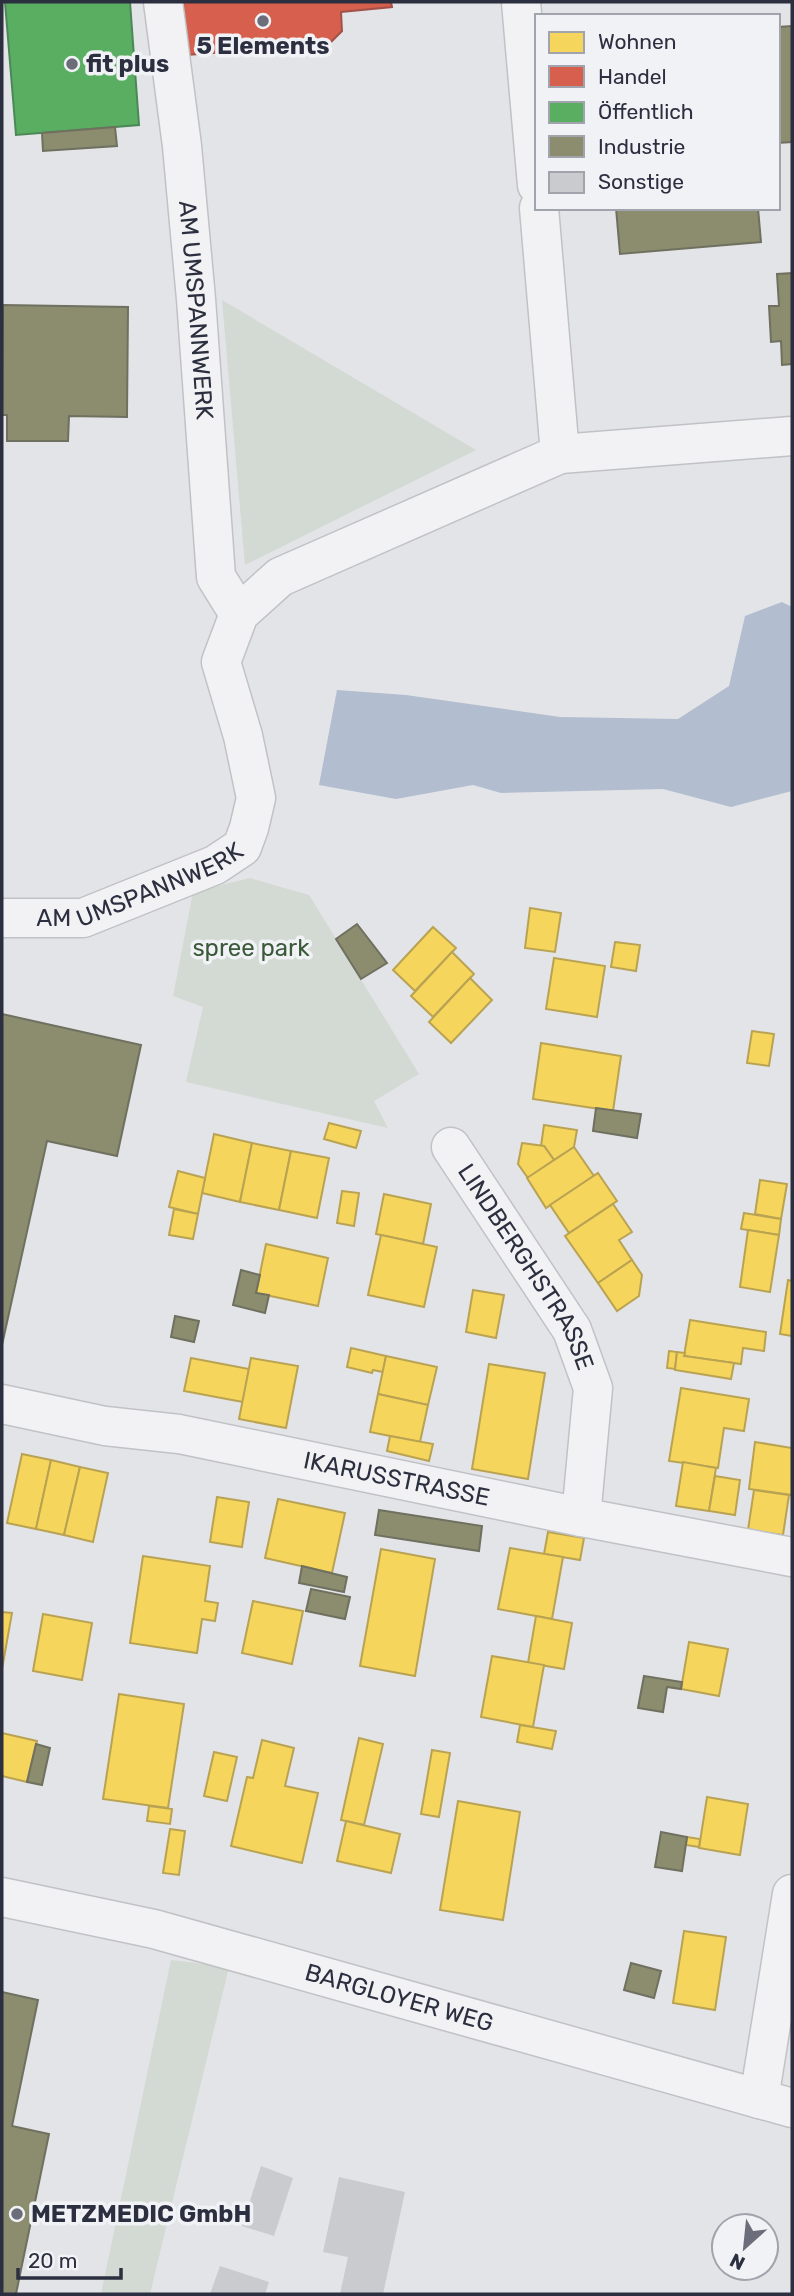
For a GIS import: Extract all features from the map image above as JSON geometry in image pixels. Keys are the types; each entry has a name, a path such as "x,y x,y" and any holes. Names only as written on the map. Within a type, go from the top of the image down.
{"street":[{"name":"AM UMSPANNWERK","path":"163,2 182,146 216,577 239,614"},
{"path":"521,2 535,162"},
{"path":"539,210 560,454"},
{"name":"AM UMSPANNWERK","path":"2,918 83,918 215,865 242,847 256,798 243,736 221,662 239,614 280,577 560,454 792,436"},
{"name":"LINDBERGHSTRASSE","path":"451,1147 572,1330 593,1388 581,1517"},
{"name":"IKARUSSTRASSE","path":"2,1404 105,1426 179,1434 581,1517 792,1557"},
{"path":"776,2104 792,1894"},
{"name":"BARGLOYER WEG","path":"2,1897 155,1929 776,2104"}],"green space":[{"path":"222,300 476,450 245,565"},
{"name":"spree park","path":"250,878 309,895 419,1074 374,1101 388,1128 186,1082 203,1007 173,996 193,892"},
{"path":"171,1960 229,1967 150,2294 101,2294"}],"water":[{"path":"782,602 792,607 792,791 731,807 663,789 501,793 473,785 396,799 319,785 337,690 406,695 560,717 678,719 729,686 745,616"}],"building: Wohnen":[{"path":"530,908 561,913 555,952 525,948"},
{"path":"433,927 456,948 415,991 393,970"},
{"path":"615,942 640,945 636,971 611,967"},
{"path":"452,952 474,974 433,1017 411,996"},
{"path":"554,958 605,966 597,1017 546,1009"},
{"path":"470,978 492,1000 451,1043 429,1022"},
{"path":"752,1031 774,1034 769,1066 747,1063"},
{"path":"541,1043 621,1056 613,1111 533,1099"},
{"path":"329,1123 361,1131 356,1148 324,1139"},
{"path":"544,1125 577,1130 574,1147 554,1160 544,1146 541,1146"},
{"path":"214,1134 252,1143 240,1202 202,1193"},
{"path":"252,1143 291,1151 279,1210 240,1202"},
{"path":"522,1143 544,1146 554,1160 528,1178 518,1164"},
{"path":"574,1147 594,1176 546,1208 527,1178"},
{"path":"291,1151 329,1158 317,1218 279,1210"},
{"path":"178,1171 205,1178 198,1214 169,1207"},
{"path":"598,1173 617,1201 569,1233 550,1205"},
{"path":"760,1180 787,1184 781,1219 755,1214"},
{"path":"342,1191 359,1193 354,1226 337,1223"},
{"path":"384,1194 431,1204 423,1244 376,1234"},
{"path":"613,1204 632,1232 619,1240 632,1260 598,1283 565,1236"},
{"path":"174,1209 198,1214 193,1239 169,1235"},
{"path":"744,1213 781,1219 779,1235 741,1229"},
{"path":"748,1230 779,1235 770,1292 740,1287"},
{"path":"381,1235 437,1247 424,1307 368,1295"},
{"path":"266,1244 328,1258 318,1306 256,1293"},
{"path":"632,1260 642,1275 639,1296 617,1311 598,1283"},
{"path":"788,1280 792,1281 792,1336 780,1334"},
{"path":"473,1290 504,1295 496,1338 466,1332"},
{"path":"690,1320 766,1332 764,1351 743,1348 741,1364 684,1356"},
{"path":"351,1348 386,1356 383,1372 373,1370 372,1373 347,1367"},
{"path":"669,1351 677,1352 675,1369 667,1368"},
{"path":"677,1352 685,1353 684,1356 734,1363 731,1379 675,1370"},
{"path":"386,1356 437,1367 428,1405 378,1394"},
{"path":"191,1358 249,1369 243,1402 184,1391"},
{"path":"251,1358 298,1366 286,1428 239,1419"},
{"path":"489,1364 545,1373 528,1479 472,1469"},
{"path":"681,1388 749,1399 744,1431 724,1428 718,1468 669,1461"},
{"path":"378,1394 428,1405 420,1442 370,1432"},
{"path":"390,1436 433,1444 429,1461 387,1451"},
{"path":"755,1442 792,1448 792,1495 749,1489"},
{"path":"22,1454 51,1460 36,1529 7,1523"},
{"path":"51,1460 80,1467 64,1535 36,1529"},
{"path":"683,1462 716,1468 709,1511 676,1506"},
{"path":"80,1467 108,1473 93,1542 64,1535"},
{"path":"715,1476 740,1480 735,1515 709,1511"},
{"path":"754,1490 789,1495 783,1535 748,1530"},
{"path":"217,1497 249,1502 242,1547 210,1542"},
{"path":"278,1499 345,1513 332,1573 265,1558"},
{"path":"548,1532 584,1538 580,1560 544,1554"},
{"path":"510,1548 563,1557 552,1619 498,1609"},
{"path":"381,1549 435,1559 415,1676 360,1666"},
{"path":"143,1556 210,1566 205,1601 218,1603 215,1621 202,1619 197,1653 130,1643"},
{"path":"253,1601 303,1611 292,1664 242,1653"},
{"path":"2,1612 12,1613 2,1669"},
{"path":"43,1614 92,1623 82,1680 33,1671"},
{"path":"536,1616 572,1623 564,1669 528,1663"},
{"path":"689,1642 728,1649 719,1696 681,1689"},
{"path":"492,1656 544,1665 533,1727 481,1717"},
{"path":"119,1694 184,1704 168,1808 103,1799"},
{"path":"520,1725 556,1731 552,1749 517,1742"},
{"path":"2,1733 37,1741 27,1782 2,1776"},
{"path":"359,1738 383,1744 364,1825 341,1820"},
{"path":"262,1740 294,1748 285,1786 318,1793 302,1863 231,1846 247,1777 253,1778"},
{"path":"432,1750 450,1753 439,1817 421,1814"},
{"path":"214,1752 237,1757 227,1801 204,1796"},
{"path":"707,1797 748,1804 740,1855 699,1848"},
{"path":"458,1801 520,1812 503,1920 440,1910"},
{"path":"149,1806 172,1809 170,1824 147,1821"},
{"path":"346,1821 400,1834 391,1873 337,1861"},
{"path":"170,1829 185,1831 179,1875 163,1873"},
{"path":"687,1837 700,1839 699,1847 686,1845"},
{"path":"684,1931 726,1937 715,2010 673,2003"}],"building: Handel":[{"name":"5 Elements","path":"183,2 391,2 392,7 341,12 342,31 329,44 187,55"}],"building: Öffentlich":[{"name":"fit plus","path":"5,2 130,2 139,125 16,135"}],"building: Industrie":[{"path":"792,26 792,142 780,143 780,27"},
{"path":"115,127 117,146 43,151 42,133"},
{"path":"616,210 758,210 761,242 620,254"},
{"path":"792,273 792,364 782,365 781,341 771,342 769,306 779,306 777,274"},
{"path":"3,305 128,307 127,417 69,416 68,441 7,441 7,415 2,415"},
{"path":"357,924 387,963 361,979 336,939"},
{"path":"2,1014 141,1045 117,1156 47,1141 2,1345"},
{"path":"596,1108 641,1114 637,1138 593,1131"},
{"path":"241,1270 260,1275 256,1293 269,1295 265,1313 233,1305"},
{"path":"175,1316 199,1321 194,1342 171,1337"},
{"path":"379,1510 482,1526 479,1551 375,1535"},
{"path":"302,1566 347,1577 344,1592 299,1583"},
{"path":"311,1589 350,1597 345,1619 306,1611"},
{"path":"644,1676 682,1682 681,1689 667,1687 663,1712 638,1708"},
{"path":"36,1744 50,1748 42,1785 27,1782"},
{"path":"661,1832 687,1837 682,1871 655,1867"},
{"path":"631,1963 661,1971 654,1998 624,1990"},
{"name":"METZMEDIC GmbH","path":"2,1992 38,2000 12,2126 49,2134 16,2294 2,2294"}],"building: Sonstige":[{"path":"261,2166 293,2178 274,2236 242,2226"},
{"path":"339,2177 405,2192 383,2294 340,2294 348,2257 323,2252"},
{"path":"220,2266 269,2282 265,2294 210,2294"}],"place":[{"name":"5 Elements","path":"263,21"},
{"name":"fit plus","path":"72,64"},
{"name":"METZMEDIC GmbH","path":"17,2214"}]}
